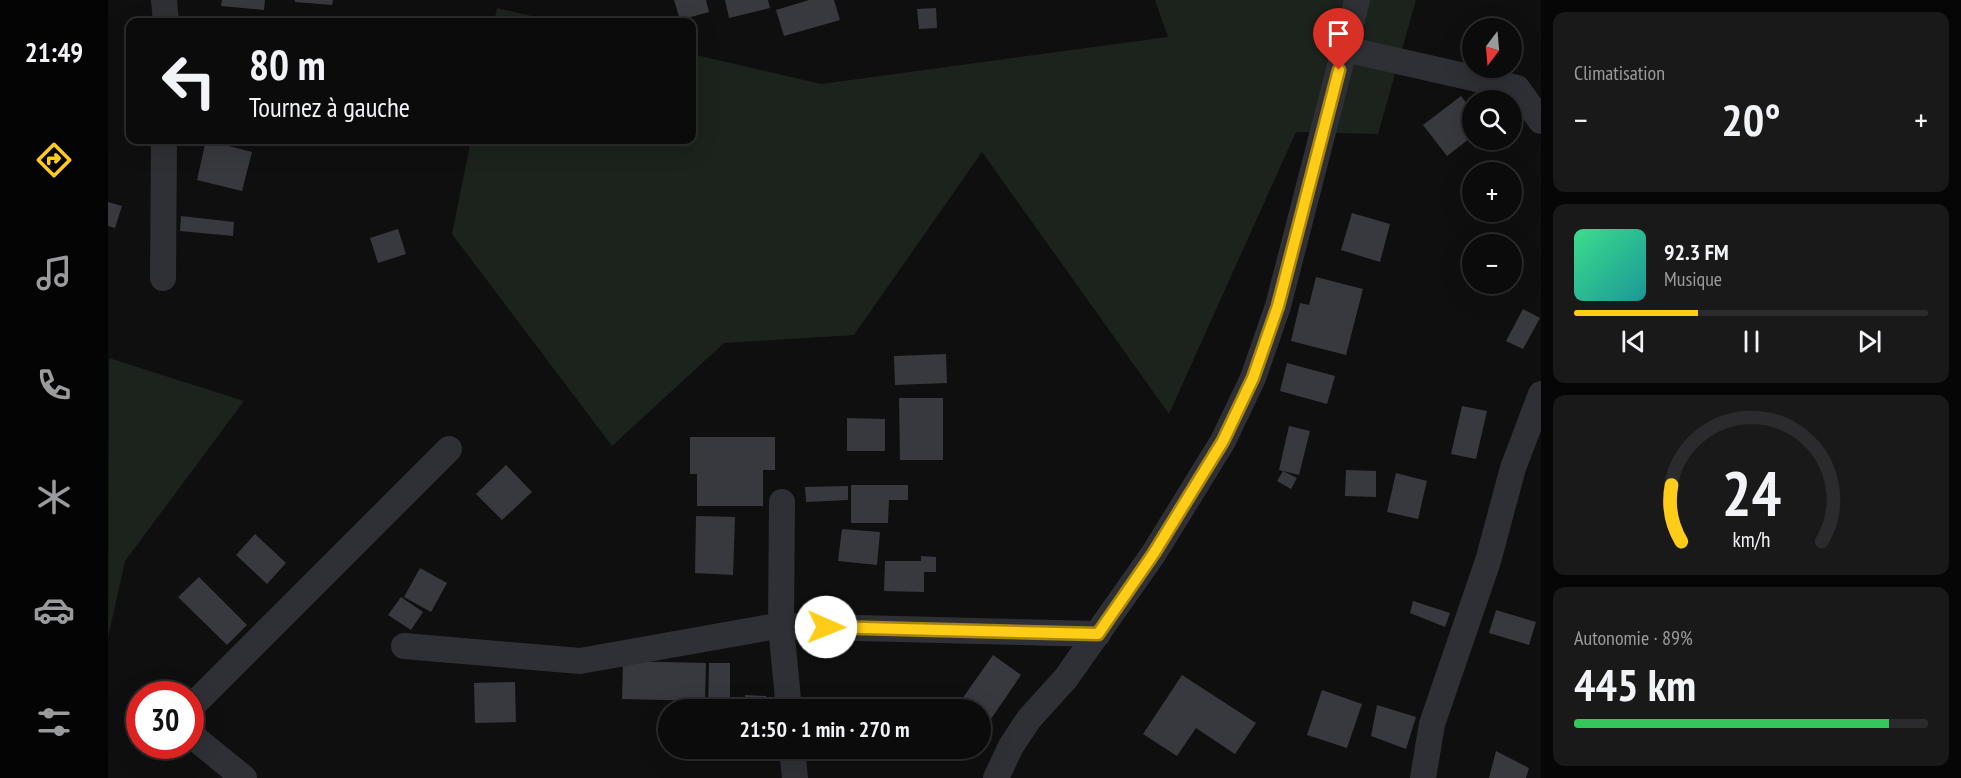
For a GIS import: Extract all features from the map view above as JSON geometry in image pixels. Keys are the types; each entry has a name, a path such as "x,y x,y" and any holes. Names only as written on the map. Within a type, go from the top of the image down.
{"street":[{"path":"164,0 166,18"},
{"path":"996,778 1011,746 1029,719 1066,678 1154,553 1223,441 1253,378 1278,306 1358,0"},
{"path":"1345,49 1517,88 1541,121"},
{"path":"163,278 164,144"},
{"path":"1423,778 1432,724 1488,561 1513,468 1541,394"},
{"path":"204,694 449,449"},
{"path":"782,502 781,626 788,699"},
{"path":"404,646 580,661 781,626 1098,634"},
{"path":"204,746 244,778"},
{"path":"793,759 795,778"}],"shaded area":[{"path":"1155,0 1416,0 1378,134 1296,132 1169,414 982,152 854,335 724,343 612,446 452,234 470,144 696,144 696,55 821,84 1168,37"},
{"path":"497,8 540,18 495,18"},
{"path":"109,358 244,401 125,561 108,638"}],"building":[{"path":"222,0 265,0 264,10 221,6"},
{"path":"295,0 333,0 332,5 295,2"},
{"path":"674,0 706,0 709,12 679,18"},
{"path":"725,0 768,0 770,8 729,18"},
{"path":"809,0 834,0 840,20 784,36 776,10"},
{"path":"936,8 937,28 919,29 917,9"},
{"path":"1462,97 1462,144 1447,156 1423,125"},
{"path":"205,144 221,144 252,152 242,191 197,180"},
{"path":"108,202 122,206 115,228 108,226"},
{"path":"1352,213 1390,224 1380,262 1341,250"},
{"path":"181,216 234,222 233,236 180,231"},
{"path":"398,229 406,254 378,263 370,238"},
{"path":"1316,277 1363,289 1346,355 1291,341 1300,303 1309,305"},
{"path":"1523,309 1540,318 1523,349 1506,341"},
{"path":"946,354 947,383 895,385 894,356"},
{"path":"1287,363 1335,376 1327,404 1280,391"},
{"path":"899,398 943,398 943,460 900,460"},
{"path":"1462,406 1487,411 1476,459 1451,454"},
{"path":"847,418 885,419 885,451 847,451"},
{"path":"1289,426 1310,431 1299,475 1279,470"},
{"path":"690,437 775,437 775,470 763,470 763,506 697,506 697,474 690,474"},
{"path":"506,465 532,492 502,520 476,494"},
{"path":"1346,470 1376,471 1376,497 1345,496"},
{"path":"1283,471 1297,478 1291,489 1277,481"},
{"path":"1396,473 1427,481 1418,519 1387,512"},
{"path":"851,485 908,485 908,500 889,500 888,523 851,523"},
{"path":"848,486 848,500 806,502 805,487"},
{"path":"696,516 735,517 733,575 695,573"},
{"path":"842,529 880,532 877,565 838,561"},
{"path":"255,534 286,563 267,584 236,555"},
{"path":"921,556 936,557 936,572 924,572 924,592 884,591 885,561 921,561"},
{"path":"420,568 447,583 431,612 404,597"},
{"path":"199,577 247,625 227,645 178,597"},
{"path":"401,597 423,612 411,630 388,615"},
{"path":"1413,601 1450,613 1445,627 1410,613"},
{"path":"1496,610 1536,622 1529,645 1489,633"},
{"path":"993,655 1021,675 991,719 991,699 962,699"},
{"path":"623,661 706,663 705,699 622,699"},
{"path":"709,663 730,663 730,699 708,699"},
{"path":"1182,675 1256,723 1235,754 1196,728 1177,756 1143,734"},
{"path":"515,682 516,722 475,723 474,683"},
{"path":"1322,690 1362,704 1347,748 1307,735"},
{"path":"745,695 766,696 766,699 745,699"},
{"path":"1377,705 1416,717 1406,749 1371,736"},
{"path":"1496,751 1529,768 1526,778 1489,778"}],"route":[{"path":"826,627 1098,634 1154,553 1223,441 1253,378 1278,306 1339,70"}]}
